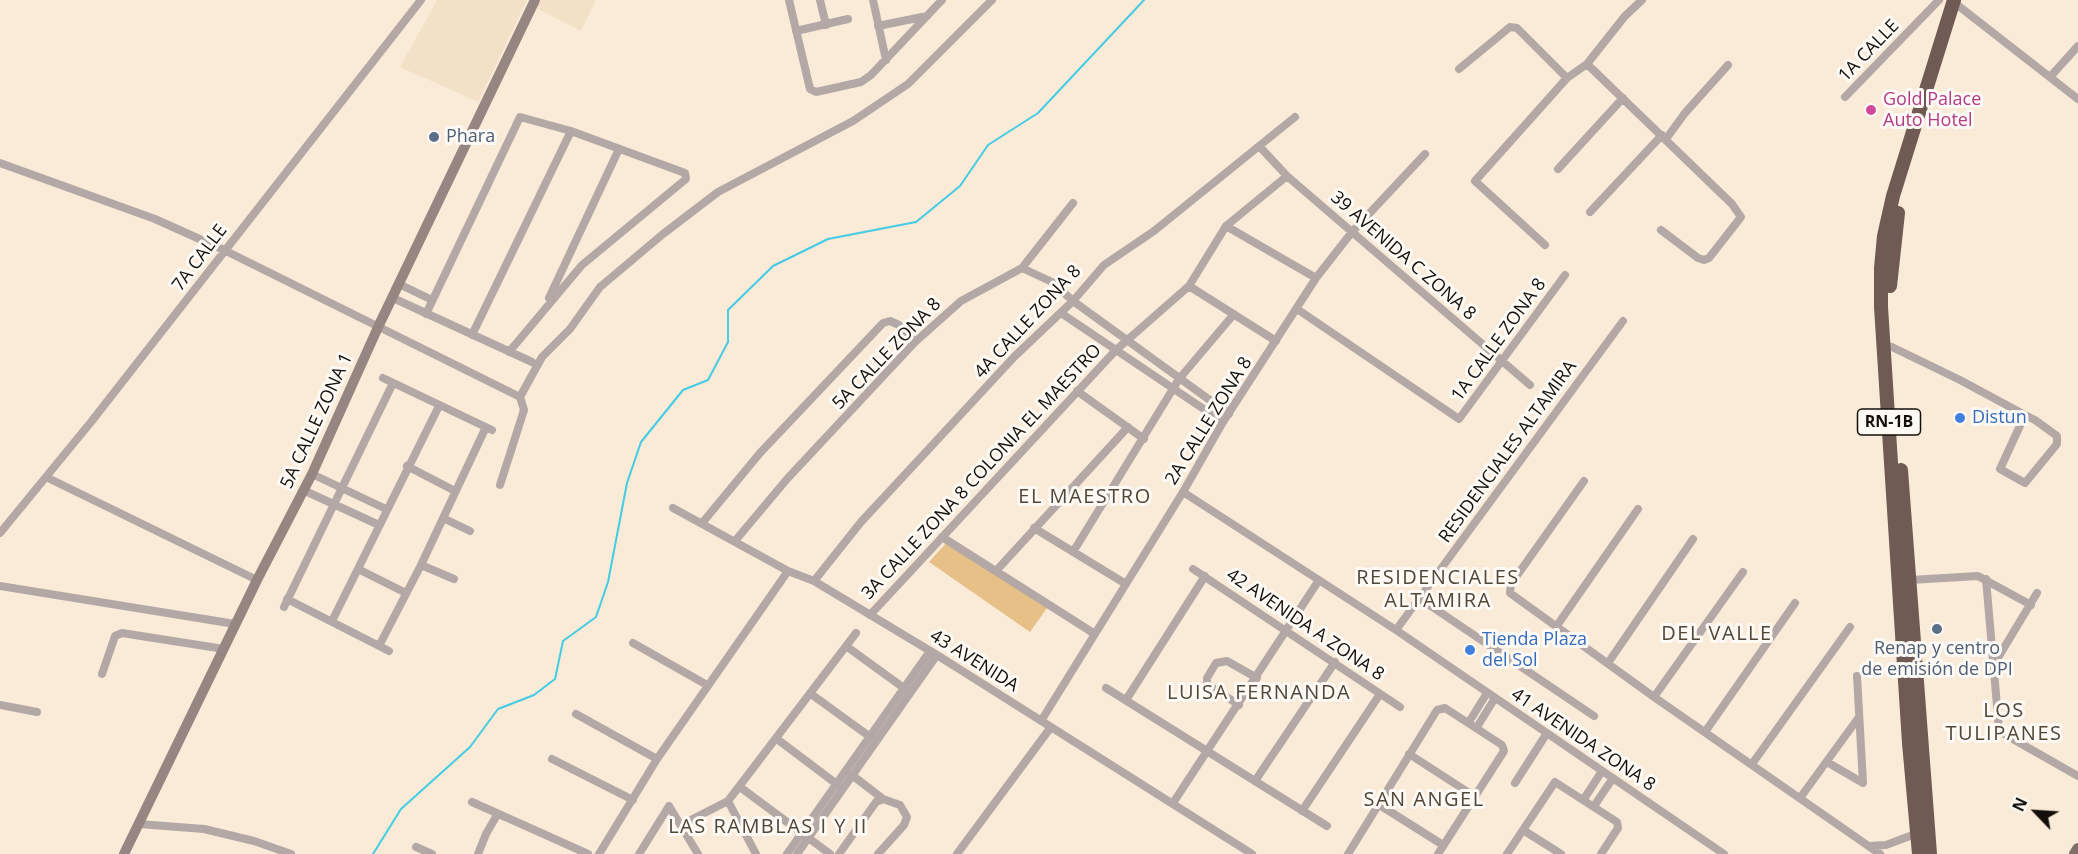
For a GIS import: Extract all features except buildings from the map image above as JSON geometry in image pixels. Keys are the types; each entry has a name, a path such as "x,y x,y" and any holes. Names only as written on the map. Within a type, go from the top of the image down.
{"highway":[{"name":"RN-1B","path":"1919,854 1922,832 1910,580 1892,347 1890,275 1898,214 1953,2"},
{"name":"RN-1B","path":"1930,854 1922,832 1909,744 1881,307 1881,268 1884,236 1893,196 1953,2"}],"main road":[{"path":"2075,854 2078,849"}],"street":[{"name":"7A CALLE","path":"0,533 421,0"},
{"name":"5A CALLE ZONA 1","path":"124,854 235,624 312,474 379,325 535,0"},
{"path":"789,0 812,91 861,82 886,60 940,1"},
{"path":"820,0 826,25"},
{"path":"873,0 886,60"},
{"path":"520,397 542,357 570,329 600,287 626,264 718,192 853,121 908,84 992,0"},
{"path":"1545,245 1475,181 1567,78 1587,64 1625,16 1642,0"},
{"path":"1953,2 2078,99"},
{"name":"1A CALLE","path":"1845,97 1953,2"},
{"path":"878,26 927,16"},
{"path":"796,31 848,19"},
{"path":"1459,69 1510,27 1517,28 1567,78"},
{"path":"2050,77 2078,46"},
{"path":"1587,64 1732,204 1741,217 1709,258 1704,260 1661,230"},
{"path":"1590,212 1664,137 1728,65"},
{"path":"1558,169 1623,98"},
{"path":"426,314 520,117 571,131 685,173 686,179 582,265 509,352"},
{"name":"4A CALLE ZONA 8","path":"814,581 861,522 1034,337 1073,301 1104,265 1154,231 1294,117"},
{"path":"472,335 571,131"},
{"name":"39 AVENIDA C ZONA 8","path":"1260,147 1287,176 1530,385"},
{"path":"544,308 619,149"},
{"name":"2A CALLE ZONA 8","path":"1041,721 1183,492 1223,422 1316,278 1352,232 1425,154"},
{"path":"0,163 156,219 379,325 520,397 524,410 500,485"},
{"name":"3A CALLE ZONA 8 COLONIA EL MAESTRO","path":"870,615 1125,340 1189,286 1226,226 1287,176"},
{"name":"5A CALLE ZONA 8","path":"735,541 787,479 915,342 961,300 1022,267 1073,203"},
{"path":"1226,226 1316,278"},
{"path":"1022,267 1052,282 1073,301 1228,414"},
{"name":"1A CALLE ZONA 8","path":"1297,309 1455,419 1462,417 1565,275"},
{"path":"399,284 432,300"},
{"path":"1189,286 1276,341"},
{"path":"413,308 420,294"},
{"path":"393,298 532,362"},
{"path":"1061,313 1223,422"},
{"path":"1073,552 1179,379 1234,314"},
{"path":"703,522 760,453 883,323 890,321 899,325 915,342"},
{"name":"RESIDENCIALES ALTAMIRA","path":"1396,630 1623,321"},
{"path":"1892,347 2025,415 2057,436 2057,444 2025,483 2000,469 2025,415"},
{"path":"379,646 422,565 455,491 489,429 383,378"},
{"path":"389,651 332,621 285,603 393,383"},
{"path":"1077,391 1144,439"},
{"path":"332,621 407,466 439,406"},
{"path":"996,571 1128,427"},
{"path":"407,466 455,491"},
{"path":"312,474 387,509"},
{"path":"46,477 257,580"},
{"path":"1584,481 1509,589 1513,595 1654,697 1880,854"},
{"path":"303,490 379,525"},
{"name":"41 AVENIDA ZONA 8","path":"1183,492 1396,630 1724,854"},
{"name":"43 AVENIDA","path":"674,508 788,571 814,581 934,653 1252,854"},
{"path":"1556,627 1638,509"},
{"path":"443,518 470,531"},
{"path":"1034,528 1126,584"},
{"path":"942,537 1095,634"},
{"path":"1608,663 1693,538"},
{"path":"422,565 454,579"},
{"name":"42 AVENIDA A ZONA 8","path":"1193,568 1400,707"},
{"path":"358,569 406,592"},
{"path":"600,854 657,759 788,571"},
{"path":"1654,697 1743,572"},
{"path":"1126,700 1205,576"},
{"path":"1910,580 1978,576 2031,605"},
{"path":"1986,579 1999,729 2078,776"},
{"path":"1173,803 1288,631 1319,580"},
{"path":"0,586 235,624"},
{"path":"1993,668 2037,593"},
{"path":"1419,598 1594,716"},
{"path":"1705,732 1795,603"},
{"path":"1752,765 1850,627"},
{"path":"102,674 115,636 122,633 224,649"},
{"path":"681,825 728,801 856,633"},
{"path":"633,643 707,685"},
{"path":"846,646 907,691"},
{"path":"787,854 805,835 934,653"},
{"path":"1239,705 1206,684 1216,663 1227,661 1257,678"},
{"path":"1255,781 1335,662"},
{"path":"1827,762 1863,783 1857,676"},
{"path":"1106,688 1327,826"},
{"path":"1469,722 1487,693"},
{"path":"811,694 872,738"},
{"path":"1302,811 1380,694"},
{"path":"1477,727 1495,698"},
{"path":"0,705 37,712"},
{"path":"1348,854 1409,754 1441,708 1477,727 1502,745 1504,751 1438,854"},
{"path":"576,714 657,759"},
{"path":"1800,798 1860,717"},
{"path":"957,854 1051,727"},
{"path":"1515,783 1547,733"},
{"path":"839,786 852,775 872,738"},
{"path":"777,739 839,786"},
{"path":"1409,754 1474,796"},
{"path":"552,759 633,800"},
{"path":"1584,799 1602,771"},
{"path":"852,775 883,799 900,805 907,817 878,854"},
{"path":"1594,806 1612,778"},
{"path":"1507,854 1555,782 1584,799 1619,825 1601,854"},
{"path":"740,787 830,854"},
{"path":"838,854 876,802 883,799"},
{"path":"728,801 756,854"},
{"path":"472,802 588,854"},
{"path":"1378,804 1443,845"},
{"path":"639,854 668,806 671,807 698,854"},
{"path":"478,854 497,815"},
{"path":"139,824 204,829 254,841 291,854"},
{"path":"1522,830 1561,854"},
{"path":"1865,845 1880,847 1922,832"},
{"path":"796,854 805,835"},
{"path":"416,847 432,854"}],"shaded area":[{"path":"437,0 527,0 478,102 400,67"},
{"path":"537,0 596,0 581,31 534,7"},
{"path":"948,541 1049,605 1030,632 929,562"}],"waterway":[{"path":"373,854 401,809 470,747 498,709 534,695 555,679 563,641 596,617 608,582 627,483 641,442 683,390 708,380 728,342 728,310 773,266 828,239 916,222 960,186 988,145 1038,113 1144,0"}],"place":[{"name":"Gold Palace Auto Hotel","path":"1871,110"},
{"name":"Phara","path":"434,137"},
{"name":"Distun","path":"1960,418"},
{"name":"Renap y centro de emisión de DPI","path":"1937,629"},
{"name":"Tienda Plaza del Sol","path":"1470,650"}],"district":[{"name":"EL MAESTRO","path":"1085,497"},
{"name":"RESIDENCIALES ALTAMIRA","path":"1438,590"},
{"name":"DEL VALLE","path":"1717,634"},
{"name":"LUISA FERNANDA","path":"1259,693"},
{"name":"LOS TULIPANES","path":"2004,722"},
{"name":"SAN ANGEL","path":"1424,800"},
{"name":"LAS RAMBLAS I Y II","path":"768,827"}]}
